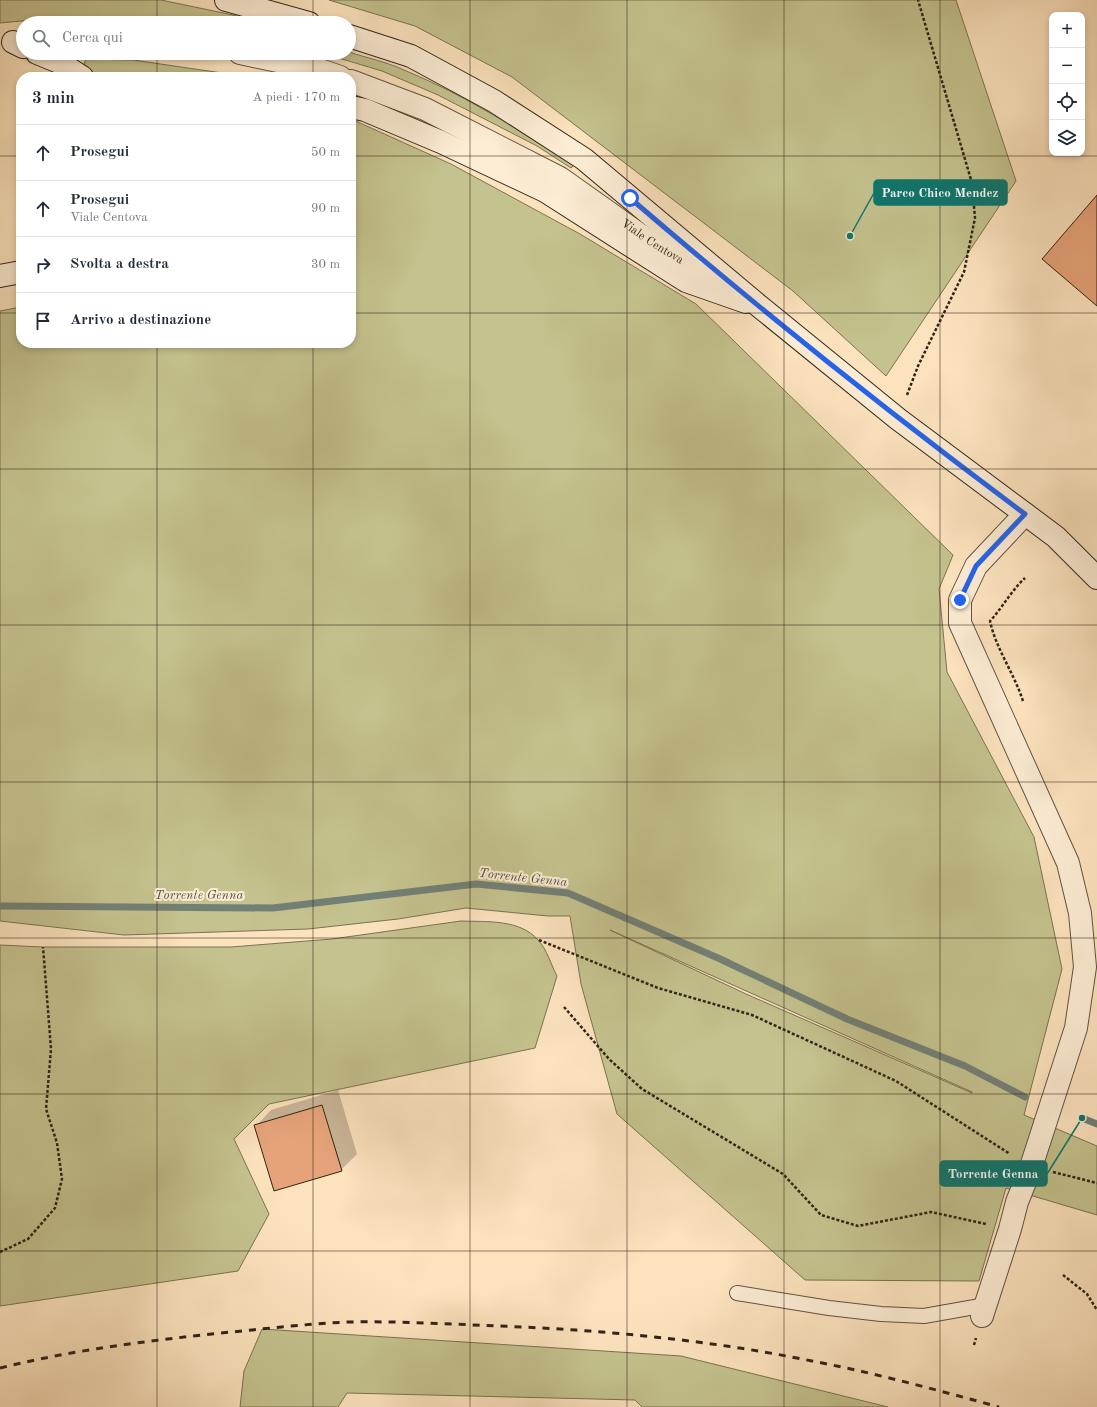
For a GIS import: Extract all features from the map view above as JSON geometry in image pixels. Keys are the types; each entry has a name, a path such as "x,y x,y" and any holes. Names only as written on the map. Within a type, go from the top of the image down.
{"main road":[{"path":"226,0 284,16"},
{"path":"356,38 411,56 494,101 584,158 759,306"},
{"path":"54,60 74,72"},
{"path":"273,60 326,72"},
{"name":"Viale Centova","path":"356,83 425,110 560,178 653,244 759,306 898,419 1056,537 1097,578"},
{"path":"356,108 365,110 441,142 545,191 686,281 759,306"},
{"path":"0,276 16,273"},
{"path":"984,1311 1017,1202 1031,1167 1076,1028 1085,967 1080,913 1068,863 960,623 960,600 976,566 1025,514"}],"lane":[{"path":"737,1293 829,1308 881,1314 924,1316 984,1311"}],"path":[{"path":"898,419 918,366 964,272 975,218 972,183 918,0"},
{"path":"1023,707 1023,700 1012,673 993,635 990,621 1002,608 1011,592 1024,578"},
{"path":"539,940 658,988 752,1015 896,1081 1031,1167 1097,1183"},
{"path":"0,1252 28,1239 55,1208 62,1179 57,1143 46,1109 51,1049 43,947"},
{"path":"564,1007 609,1059 642,1089 784,1174 820,1215 858,1226 931,1212 1010,1229"},
{"path":"1063,1275 1087,1294 1097,1310"}],"shaded area":[{"path":"0,0 161,0 236,16 16,16 16,21 0,23"},
{"path":"329,0 956,0 1016,181 886,376 793,291 512,77 415,26"},
{"path":"356,54 384,62 449,90 512,126 574,165 571,168 537,146 438,95 382,71 345,60 356,60"},
{"path":"86,60 133,60 215,72 93,72 84,64"},
{"path":"356,121 451,164 580,234 696,304 953,555 939,589 947,672 1034,837 1062,969 1024,1115 1097,1146 1097,1215 1006,1188 979,1281 805,1280 617,1114 581,984 570,916 548,916 466,908 398,919 308,929 124,935 0,921 0,311 16,308 16,348 356,348","holes":["610,930 972,1092 746,994"]},
{"path":"461,921 492,922 513,925 531,933 544,948 557,976 535,1048 269,1104 234,1139 269,1214 238,1271 0,1306 0,945 43,947 231,947 332,939"},
{"path":"262,1329 681,1356 888,1407 642,1407 635,1400 347,1393 338,1407 240,1407 244,1371"}],"building":[{"path":"1097,195 1097,306 1042,259"},
{"path":"322,1105 342,1171 274,1191 254,1125"}],"waterway":[{"name":"Torrente Genna","path":"0,906 273,908 476,884 568,893 718,958 847,1019 965,1066 1025,1097"},
{"name":"Torrente Genna","path":"1082,1118 1097,1124"}],"railway":[{"path":"0,1368 55,1356 165,1339 300,1325 347,1322 442,1324 617,1333 734,1347 859,1371 999,1407"}],"place":[{"name":"Parco Chico Mendez","path":"850,236"},
{"name":"Torrente Genna","path":"1082,1118"}],"route":[{"path":"630,198 759,306 898,419 1025,514 976,566 960,600"}]}
